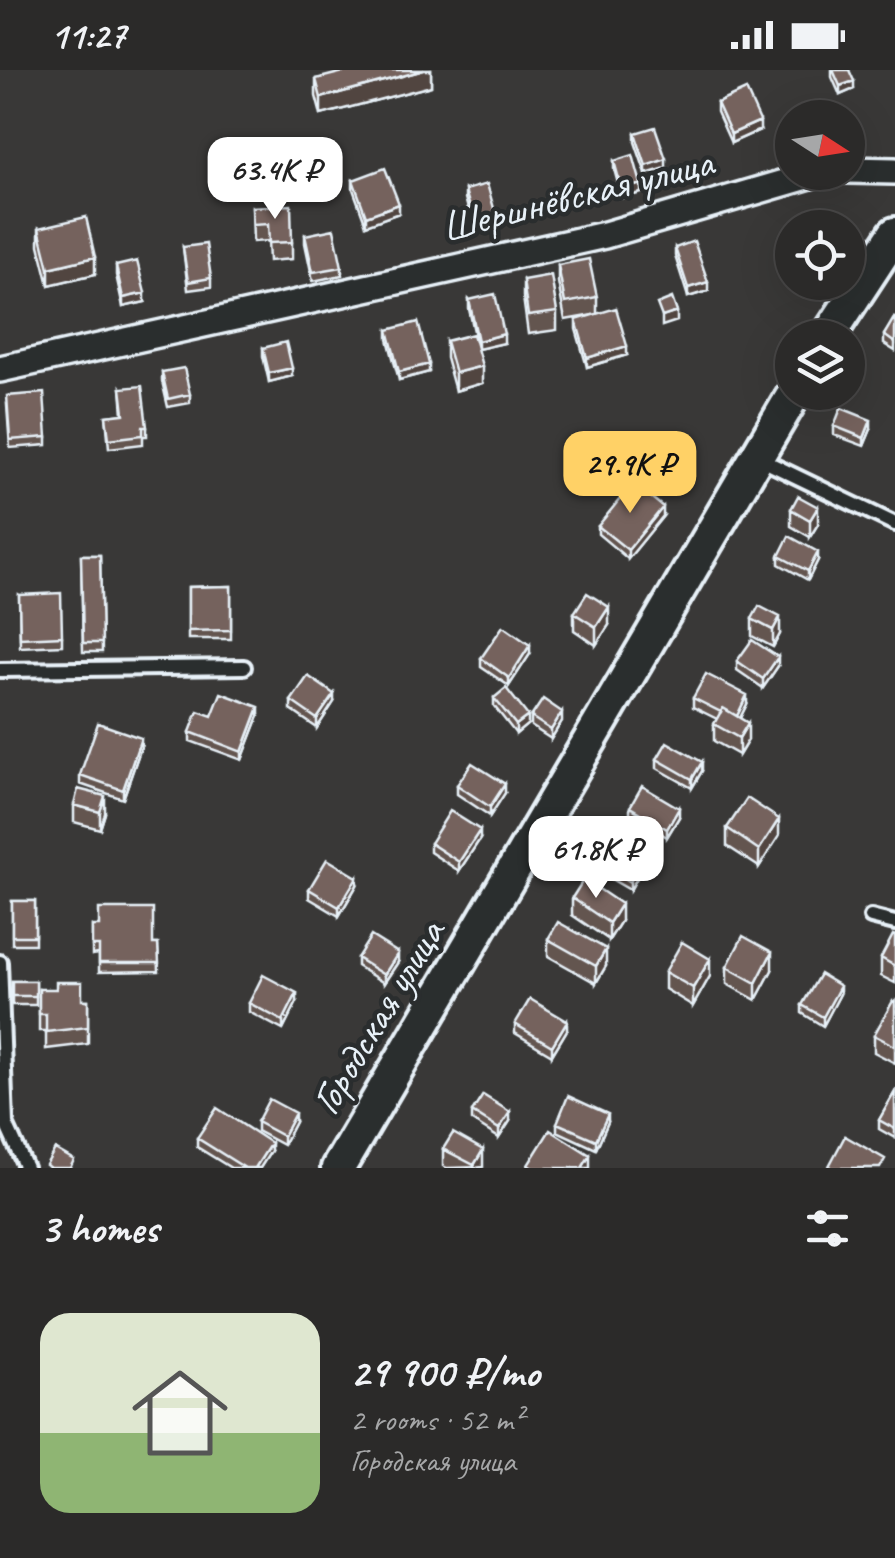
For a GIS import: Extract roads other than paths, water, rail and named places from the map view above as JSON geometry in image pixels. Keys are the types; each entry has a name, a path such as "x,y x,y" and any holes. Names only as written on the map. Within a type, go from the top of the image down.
{"street":[{"path":"865,170 895,171"},
{"name":"Шершнёвская улица","path":"0,369 604,235 775,185"},
{"path":"839,320 895,234"},
{"name":"Городская улица","path":"338,1168 785,410"}],"lane":[{"path":"758,458 895,524"},
{"path":"0,670 244,667"},
{"path":"872,917 895,923"},
{"path":"0,962 6,1124 26,1168"}]}
